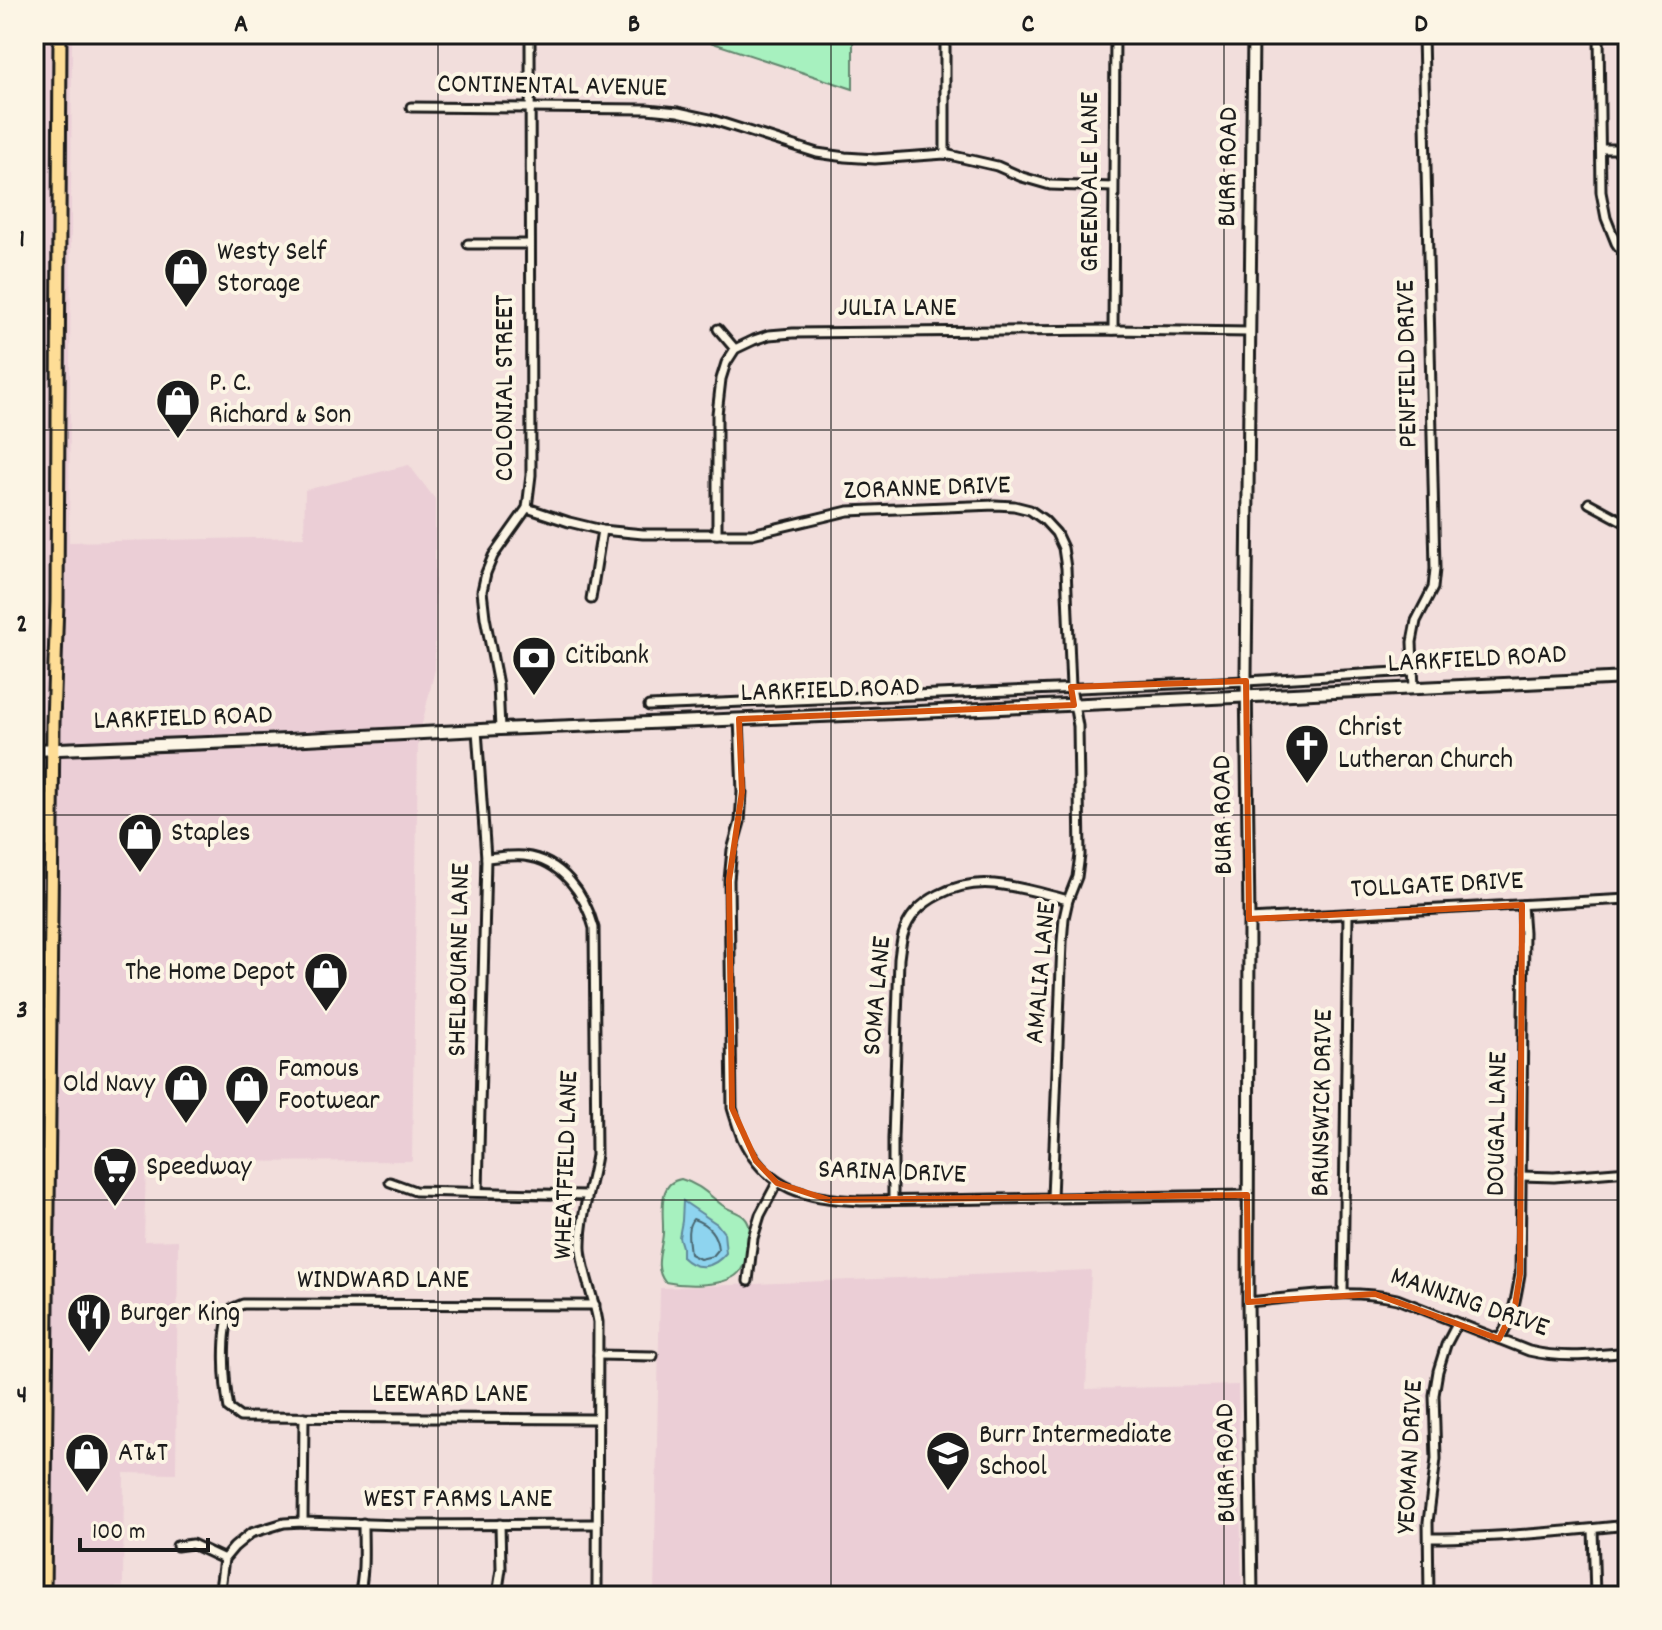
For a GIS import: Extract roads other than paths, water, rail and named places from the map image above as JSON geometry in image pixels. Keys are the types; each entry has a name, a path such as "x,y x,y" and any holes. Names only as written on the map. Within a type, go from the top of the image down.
{"main road":[{"path":"44,1596 57,587 60,34"},
{"name":"LARKFIELD ROAD","path":"34,750 1628,678"}],"street":[{"name":"COLONIAL STREET","path":"500,729 498,685 482,591 493,556 527,508 531,475 530,34"},
{"path":"945,34 945,154"},
{"name":"GREENDALE LANE","path":"1113,330 1115,34"},
{"name":"BURR ROAD","path":"1252,1596 1246,681 1253,34"},
{"name":"PENFIELD DRIVE","path":"1414,688 1412,642 1416,621 1433,588 1435,569 1423,34"},
{"path":"1599,34 1601,192 1606,218 1616,243 1628,261"},
{"name":"CONTINENTAL AVENUE","path":"411,107 647,109 678,112 817,153 875,159 945,154 997,166 1050,185 1113,187"},
{"path":"1601,149 1628,149"},
{"path":"468,244 530,244"},
{"path":"717,534 717,414 721,379 735,349 718,329"},
{"name":"JULIA LANE","path":"735,349 769,335 793,333 1250,332"},
{"path":"1589,503 1628,524"},
{"name":"ZORANNE DRIVE","path":"527,508 602,530 643,534 752,534 861,510 995,505 1030,510 1056,533 1063,548 1074,705"},
{"path":"591,599 602,530"},
{"name":"LARKFIELD ROAD","path":"649,706 1413,671"},
{"name":"AMALIA LANE","path":"1052,1198 1062,942 1064,918 1077,877 1080,855 1078,726 1074,705"},
{"name":"SARINA DRIVE","path":"739,719 742,792 740,822 732,850 729,880 732,1108 742,1137 756,1161 777,1183 829,1200 861,1201 1248,1195"},
{"name":"SHELBOURNE LANE","path":"477,730 486,858 478,1192"},
{"name":"WHEATFIELD LANE","path":"486,858 523,856 542,860 578,890 594,928 596,1155 586,1195 581,1251 595,1305 598,1355 597,1596"},
{"name":"SOMA LANE","path":"893,1200 899,959 903,933 913,913 928,900 947,891 991,884 1068,900"},
{"name":"TOLLGATE DRIVE","path":"1249,919 1628,899"},
{"name":"DOUGAL LANE","path":"1499,1339 1508,1326 1515,1306 1520,1274 1522,905"},
{"name":"BRUNSWICK DRIVE","path":"1343,1293 1348,914"},
{"path":"34,1155 48,1154"},
{"path":"1521,1176 1554,1177 1628,1171"},
{"path":"390,1182 415,1191 586,1195"},
{"path":"748,1281 756,1226 777,1183"},
{"name":"MANNING DRIVE","path":"1248,1302 1343,1293 1375,1294 1397,1299 1549,1356 1628,1352"},
{"name":"WINDWARD LANE","path":"304,1417 240,1417 229,1409 225,1367 226,1322 231,1309 243,1304 595,1305"},
{"name":"YEOMAN DRIVE","path":"1429,1596 1428,1522 1436,1459 1434,1395 1446,1345 1457,1324"},
{"path":"598,1355 653,1356"},
{"path":"303,1522 304,1417"},
{"name":"LEEWARD LANE","path":"304,1417 597,1419"},
{"name":"WEST FARMS LANE","path":"224,1559 251,1533 284,1523 597,1524"},
{"path":"359,1596 364,1565 363,1523"},
{"path":"497,1596 501,1569 500,1524"},
{"path":"1430,1538 1523,1536 1628,1525"},
{"path":"1593,1529 1595,1596"},
{"path":"177,1546 192,1544 224,1559 219,1596"}],"water":[{"path":"683,1201 717,1224 724,1233 726,1253 710,1265 693,1265 682,1257 679,1237"}],"place":[{"name":"Westy Self Storage","path":"186,309"},
{"name":"P. C. Richard & Son","path":"178,440"},
{"name":"Citibank","path":"534,697"},
{"name":"Christ Lutheran Church","path":"1307,785"},
{"name":"Staples","path":"140,874"},
{"name":"The Home Depot","path":"326,1013"},
{"name":"Old Navy","path":"186,1125"},
{"name":"Famous Footwear","path":"247,1126"},
{"name":"Speedway","path":"115,1208"},
{"name":"Burger King","path":"89,1354"},
{"name":"Burr Intermediate School","path":"948,1492"},
{"name":"AT&T","path":"87,1494"}]}
